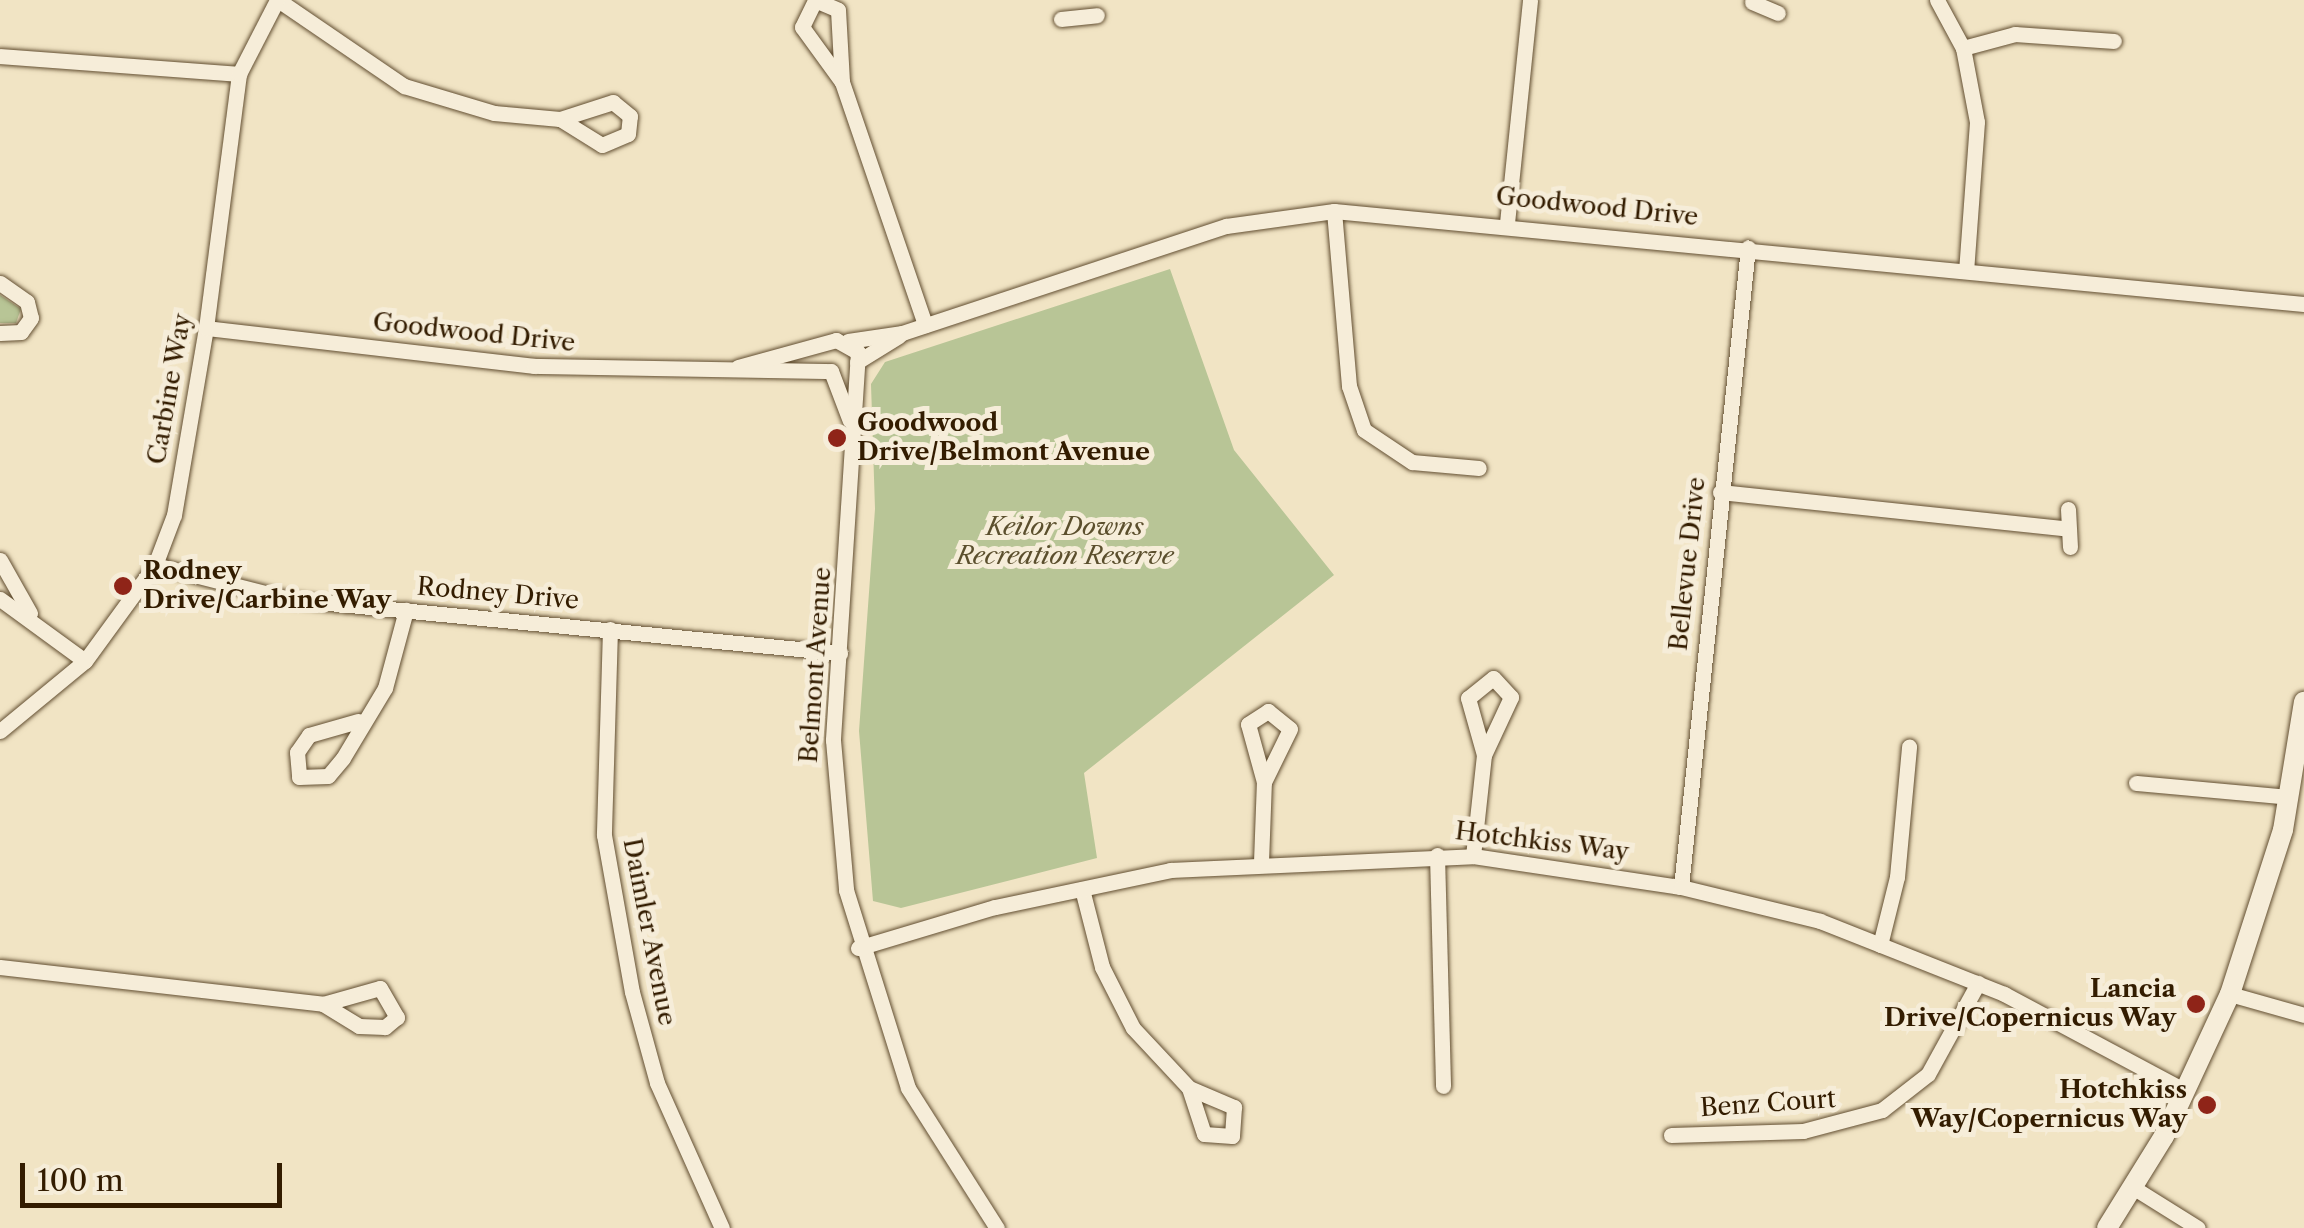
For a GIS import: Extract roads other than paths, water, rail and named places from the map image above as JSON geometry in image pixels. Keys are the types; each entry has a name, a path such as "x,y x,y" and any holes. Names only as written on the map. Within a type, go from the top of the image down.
{"street":[{"name":"Carbine Way","path":"0,730 85,662 155,565 174,514 206,328 239,74 278,0"},
{"path":"278,0 404,86 494,113 560,119"},
{"path":"842,82 802,27 815,0 838,10 842,82 925,324"},
{"path":"1506,223 1530,0"},
{"path":"1937,0 1963,48 1977,122 1966,271"},
{"path":"1061,19 1075,6 1097,15"},
{"path":"1963,48 2016,34 2114,41"},
{"path":"0,56 239,74"},
{"path":"1334,211 1349,386 1364,430 1412,462 1479,468"},
{"name":"Goodwood Drive","path":"206,328 534,366 831,371 857,363 902,333 925,324 1226,226 1334,211 1506,223 2304,304"},
{"name":"Bellevue Drive","path":"1682,887 1748,247"},
{"path":"0,283 27,302 31,318 21,332 0,332"},
{"name":"Goodwood Drive","path":"738,368 848,341 902,333"},
{"path":"848,341 857,363"},
{"name":"Belmont Avenue","path":"826,347 853,429"},
{"name":"Belmont Avenue","path":"857,363 834,800 858,948 908,1088 997,1228"},
{"path":"1720,492 2064,528"},
{"path":"2068,510 2064,528 2070,547"},
{"path":"0,560 30,613"},
{"name":"Rodney Drive","path":"155,565 216,586 406,610 840,653"},
{"path":"0,599 30,613 85,662"},
{"path":"358,721 309,736 297,752 299,777 328,776 358,721 386,688 406,610"},
{"name":"Daimler Avenue","path":"610,630 604,835 632,992 656,1083 722,1228"},
{"path":"2107,1228 2134,1188 2186,1091 2230,994 2290,797 2304,702"},
{"path":"1880,945 1897,877 1909,748"},
{"path":"1474,856 1484,755"},
{"path":"1262,862 1264,782"},
{"path":"2136,784 2290,797"},
{"path":"1438,855 1443,1086"},
{"name":"Hotchkiss Way","path":"858,948 1082,888 1262,862 1474,856 1682,887 1880,945 1978,983 2186,1091"},
{"path":"1082,888 1102,967 1132,1028 1189,1088"},
{"path":"0,967 323,1004"},
{"name":"Benz Court","path":"1671,1135 1803,1131 1882,1110 1928,1074 1978,983"},
{"path":"2230,994 2304,1015"},
{"path":"2134,1188 2198,1228"}],"place":[{"name":"Goodwood Drive/Belmont Avenue","path":"837,438"},
{"name":"Rodney Drive/Carbine Way","path":"123,586"},
{"name":"Lancia Drive/Copernicus Way","path":"2196,1004"},
{"name":"Hotchkiss Way/Copernicus Way","path":"2207,1105"}],"park label":[{"name":"Keilor Downs Recreation Reserve","path":"1065,542"}]}
